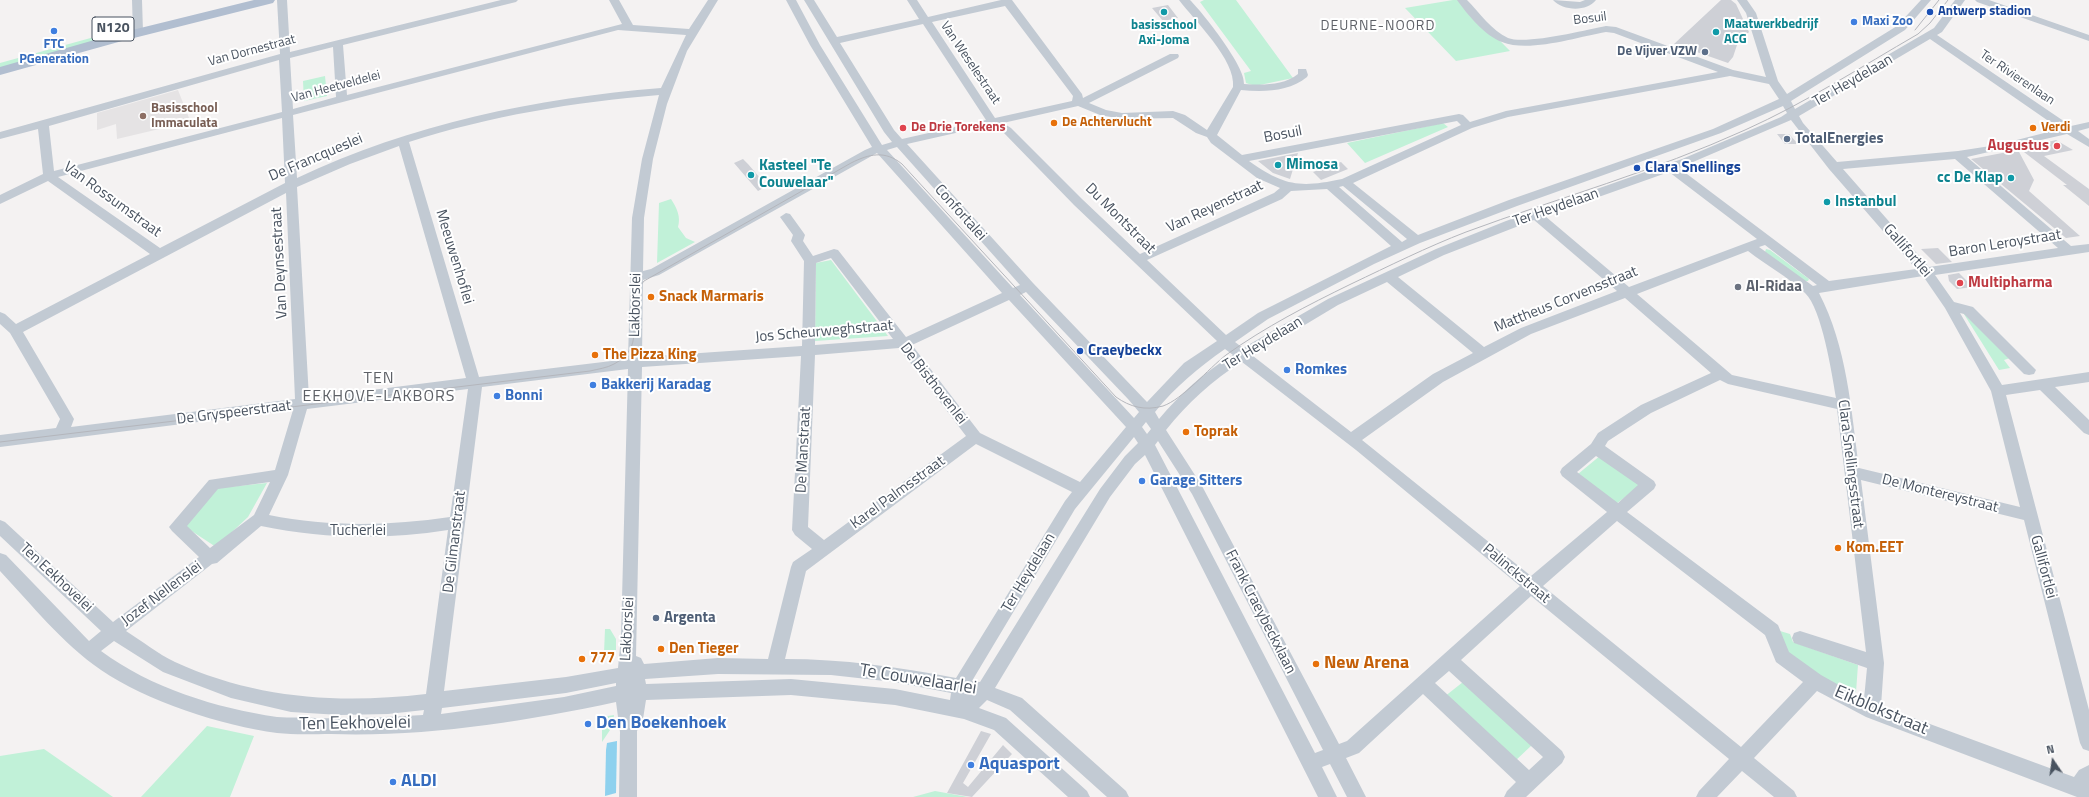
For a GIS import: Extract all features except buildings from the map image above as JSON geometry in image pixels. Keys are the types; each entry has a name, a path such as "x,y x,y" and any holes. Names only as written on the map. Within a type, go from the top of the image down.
{"main road":[{"name":"N120","path":"0,71 228,0"},
{"name":"N120","path":"0,61 138,27 269,0"}],"street":[{"path":"137,0 138,27"},
{"name":"Van Deynsestraat","path":"282,0 286,56 302,404"},
{"name":"Van Dornestraat","path":"0,136 286,56 513,0"},
{"path":"614,0 629,27"},
{"name":"Lakborslei","path":"631,693 629,637 638,218 642,186 660,92 688,32 713,0"},
{"name":"Confortalei","path":"791,0 818,50 879,149 1134,427"},
{"name":"Confortalei","path":"809,0 890,132 899,143 1028,286 1133,394 1147,412"},
{"name":"Van Weselestraat","path":"912,0 992,121"},
{"name":"Bosuil","path":"1462,0 1499,36 1510,42 1528,42 1606,29 1616,30 1730,73 1773,83"},
{"path":"1558,0 1573,5 1581,5 1591,0"},
{"name":"Gallifortlei","path":"1742,0 1751,13 1773,83 1771,87 1799,134 1814,144 1927,273 1950,306 1998,391 2089,743"},
{"name":"Ter Heydelaan","path":"960,686 1070,506 1174,380 1189,367 1268,314 1400,247 1513,203 1675,147 1781,102 1901,28 1926,0"},
{"name":"Ter Heydelaan","path":"961,711 984,691 1105,493 1130,460 1147,444 1179,405 1226,365 1334,302 1464,242 1671,168 1716,150 1789,117 1930,35 1941,27 1960,0"},
{"path":"1966,0 2007,11 2089,38"},
{"path":"1980,0 2007,11"},
{"path":"834,41 1007,1 1078,96 1077,101"},
{"path":"1189,1 1234,65 1239,79 1238,87 1214,127 1211,135"},
{"name":"Van Heetveldelei","path":"0,200 49,176 618,27 688,32"},
{"name":"Ter Rivierenlaan","path":"1930,35 2089,144"},
{"path":"338,43 342,100"},
{"path":"637,277 655,272 869,152 899,143 992,121 1077,101 1089,100 1174,56"},
{"path":"1238,87 1263,88 1294,82 1303,75 1302,70"},
{"name":"Bosuil","path":"1330,186 1345,182 1468,126 1506,114 1730,73"},
{"name":"De Francqueslei","path":"15,330 292,184 347,160 450,127 532,108 587,99 660,92"},
{"path":"1077,101 1091,111 1106,114 1132,117 1175,114 1200,132 1211,135 1215,140 1275,183 1288,187 1330,186 1400,247"},
{"name":"Bosuil","path":"1241,159 1459,117 1468,126"},
{"name":"Du Montstraat","path":"992,121 1007,130 1137,259 1226,342 1243,355"},
{"name":"Van Rossumstraat","path":"43,124 49,176 159,254"},
{"path":"1833,166 1958,155 1997,148 2089,124"},
{"name":"Meeuwenhoflei","path":"403,141 474,384"},
{"path":"1958,155 2068,251"},
{"path":"1671,168 1827,286"},
{"path":"1345,182 1416,240"},
{"name":"Van Reyenstraat","path":"1137,259 1152,254 1278,196 1288,187"},
{"path":"1536,215 1728,379 1844,405"},
{"path":"786,217 799,235 797,241 810,261"},
{"name":"Mattheus Corvensstraat","path":"1351,440 1438,378 1526,331 1766,240"},
{"name":"Clara Snellingsstraat","path":"1749,246 1812,292 1824,316 1836,358 1844,405 1876,663 1872,711"},
{"name":"Baron Leroystraat","path":"1827,286 1927,273 2089,248"},
{"name":"De Bisthovenlei","path":"810,261 834,254 975,437 1083,491"},
{"name":"De Manstraat","path":"810,261 809,350 800,530 822,548"},
{"path":"1388,276 1482,354"},
{"name":"Jos Scheurweghstraat","path":"634,363 901,342 1028,286"},
{"path":"1812,292 1827,286"},
{"path":"1950,306 1968,310 2029,370"},
{"path":"0,317 15,330 67,420 62,433"},
{"name":"Palinckstraat","path":"1243,355 1351,440 1361,446 1788,797"},
{"name":"De Gryspeerstraat","path":"0,441 474,384 634,363"},
{"path":"1310,763 1335,755 1338,752 1353,747 1530,586 1648,485 1596,448 1603,437 1646,409 1721,374"},
{"path":"1998,391 2089,377"},
{"name":"De Gilmanstraat","path":"434,700 458,522 474,384"},
{"path":"2044,385 2089,429"},
{"name":"Jozef Nellenslei","path":"112,631 211,558 259,519 281,475 302,404"},
{"path":"1147,412 1159,430"},
{"path":"1134,427 1147,444"},
{"name":"Frank Craeybeckxlaan","path":"1159,430 1197,490 1357,797"},
{"name":"Karel Palmsstraat","path":"822,548 975,437"},
{"name":"Frank Craeybeckxlaan","path":"1147,444 1328,797"},
{"name":"Eikblokstraat","path":"1596,448 1567,472 1612,507 1617,513 1772,630 1782,657 1815,681 1872,711 2086,787"},
{"name":"De Montereystraat","path":"1852,472 2029,515"},
{"name":"Jozef Nellenslei","path":"211,558 177,527 214,484 281,475"},
{"name":"Tucherlei","path":"259,519 284,525 329,531 380,532 427,528 458,522"},
{"name":"Ten Eekhovelei","path":"0,526 112,631 168,667 231,690 287,703 340,707 388,706 566,685 631,673"},
{"path":"775,666 799,567 822,548"},
{"name":"Ten Eekhovelei","path":"0,560 88,651 116,671 173,698 216,711 272,724 362,727 450,722 631,693"},
{"path":"88,651 112,631"},
{"path":"1800,638 1876,663"},
{"path":"1449,660 1556,757 1513,797"},
{"name":"Te Couwelaarlei","path":"631,673 718,666 831,667 894,674 984,691 1016,704 1120,797"},
{"path":"678,690 675,679 679,669"},
{"path":"1705,797 1815,681"},
{"path":"1423,683 1529,782"},
{"path":"564,704 572,693 566,685"},
{"path":"960,686 961,711"},
{"name":"Te Couwelaarlei","path":"631,693 678,690 790,687 895,697 961,711 1000,724 1081,797"},
{"path":"628,797 629,732 626,723 631,693"},
{"name":"Ten Eekhovelei","path":"431,722 434,700"},
{"name":"Ten Eekhovelei","path":"272,724 287,703"}],"shaded area":[{"name":"Basisschool Immaculata","path":"178,90 189,118 172,126 117,139 116,124 97,130 97,113"}],"green space":[{"path":"1204,0 1236,0 1293,78 1255,86 1246,83 1244,73 1251,71 1200,2"},
{"path":"1460,0 1510,51 1456,61 1405,8"},
{"path":"116,31 117,34 0,70 0,63"},
{"path":"325,76 327,96 304,101 303,81"},
{"path":"1443,123 1448,127 1365,163 1347,143"},
{"path":"671,199 678,213 678,227 686,238 695,242 657,263 659,203"},
{"path":"1766,249 1770,250 1809,279 1808,281 1804,281 1765,252"},
{"path":"831,260 888,336 815,341 816,263"},
{"path":"1962,311 2010,358 2004,360 2010,368 1999,370"},
{"path":"1601,455 1641,485 1616,504 1578,474"},
{"path":"267,483 248,517 216,547 184,526 218,488"},
{"path":"605,629 610,629 616,639 616,650 604,653"},
{"path":"1780,631 1790,634 1793,642 1858,665 1856,692 1823,681 1786,653"},
{"path":"1463,682 1532,745 1514,762 1444,697"},
{"path":"614,715 612,727 602,742 602,717"},
{"path":"207,726 254,736 230,797 141,797"},
{"path":"44,749 113,797 0,797 0,756"},
{"path":"935,791 968,797 913,797"}],"water":[{"path":"617,741 616,793 605,796 607,743"}],"tram line":[{"path":"1915,30 1939,0"},
{"path":"0,442 590,371 608,366 624,358 630,350 634,334 634,304 636,294 644,281 851,163 864,157 877,155 889,157 902,164 1116,397 1132,406 1144,408 1163,406 1179,397 1226,355 1256,335 1351,284 1466,232 1606,184 1711,145 1789,108 1918,34 1930,23 1948,0"}],"place":[{"name":"basisschool Axi-Joma","path":"1164,12"},
{"name":"Antwerp stadion","path":"1930,12"},
{"name":"Maxi Zoo","path":"1854,22"},
{"name":"FTC PGeneration","path":"54,31"},
{"name":"Maatwerkbedrijf ACG","path":"1716,32"},
{"name":"De Vijver VZW","path":"1705,52"},
{"name":"Basisschool Immaculata","path":"143,116"},
{"name":"De Achtervlucht","path":"1054,123"},
{"name":"De Drie Torekens","path":"903,128"},
{"name":"Verdi","path":"2033,128"},
{"name":"TotalEnergies","path":"1787,139"},
{"name":"Augustus","path":"2057,146"},
{"name":"Mimosa","path":"1278,165"},
{"name":"Clara Snellings","path":"1637,168"},
{"name":"Kasteel \"Te Couwelaar\"","path":"751,175"},
{"name":"cc De Klap","path":"2011,178"},
{"name":"Instanbul","path":"1827,202"},
{"name":"Multipharma","path":"1960,283"},
{"name":"Al-Ridaa","path":"1738,287"},
{"name":"Snack Marmaris","path":"651,297"},
{"name":"Craeybeckx","path":"1080,351"},
{"name":"The Pizza King","path":"595,355"},
{"name":"Romkes","path":"1287,370"},
{"name":"Bakkerij Karadag","path":"593,385"},
{"name":"Bonni","path":"497,396"},
{"name":"Toprak","path":"1186,432"},
{"name":"Garage Sitters","path":"1142,481"},
{"name":"Kom.EET","path":"1838,548"},
{"name":"Argenta","path":"656,618"},
{"name":"Den Tieger","path":"661,649"},
{"name":"777","path":"582,659"},
{"name":"New Arena","path":"1316,664"},
{"name":"Den Boekenhoek","path":"588,724"},
{"name":"Aquasport","path":"971,765"},
{"name":"ALDI","path":"393,782"}],"district":[{"name":"DEURNE-NOORD","path":"1378,27"},
{"name":"TEN EEKHOVE-LAKBORS","path":"379,388"}]}
